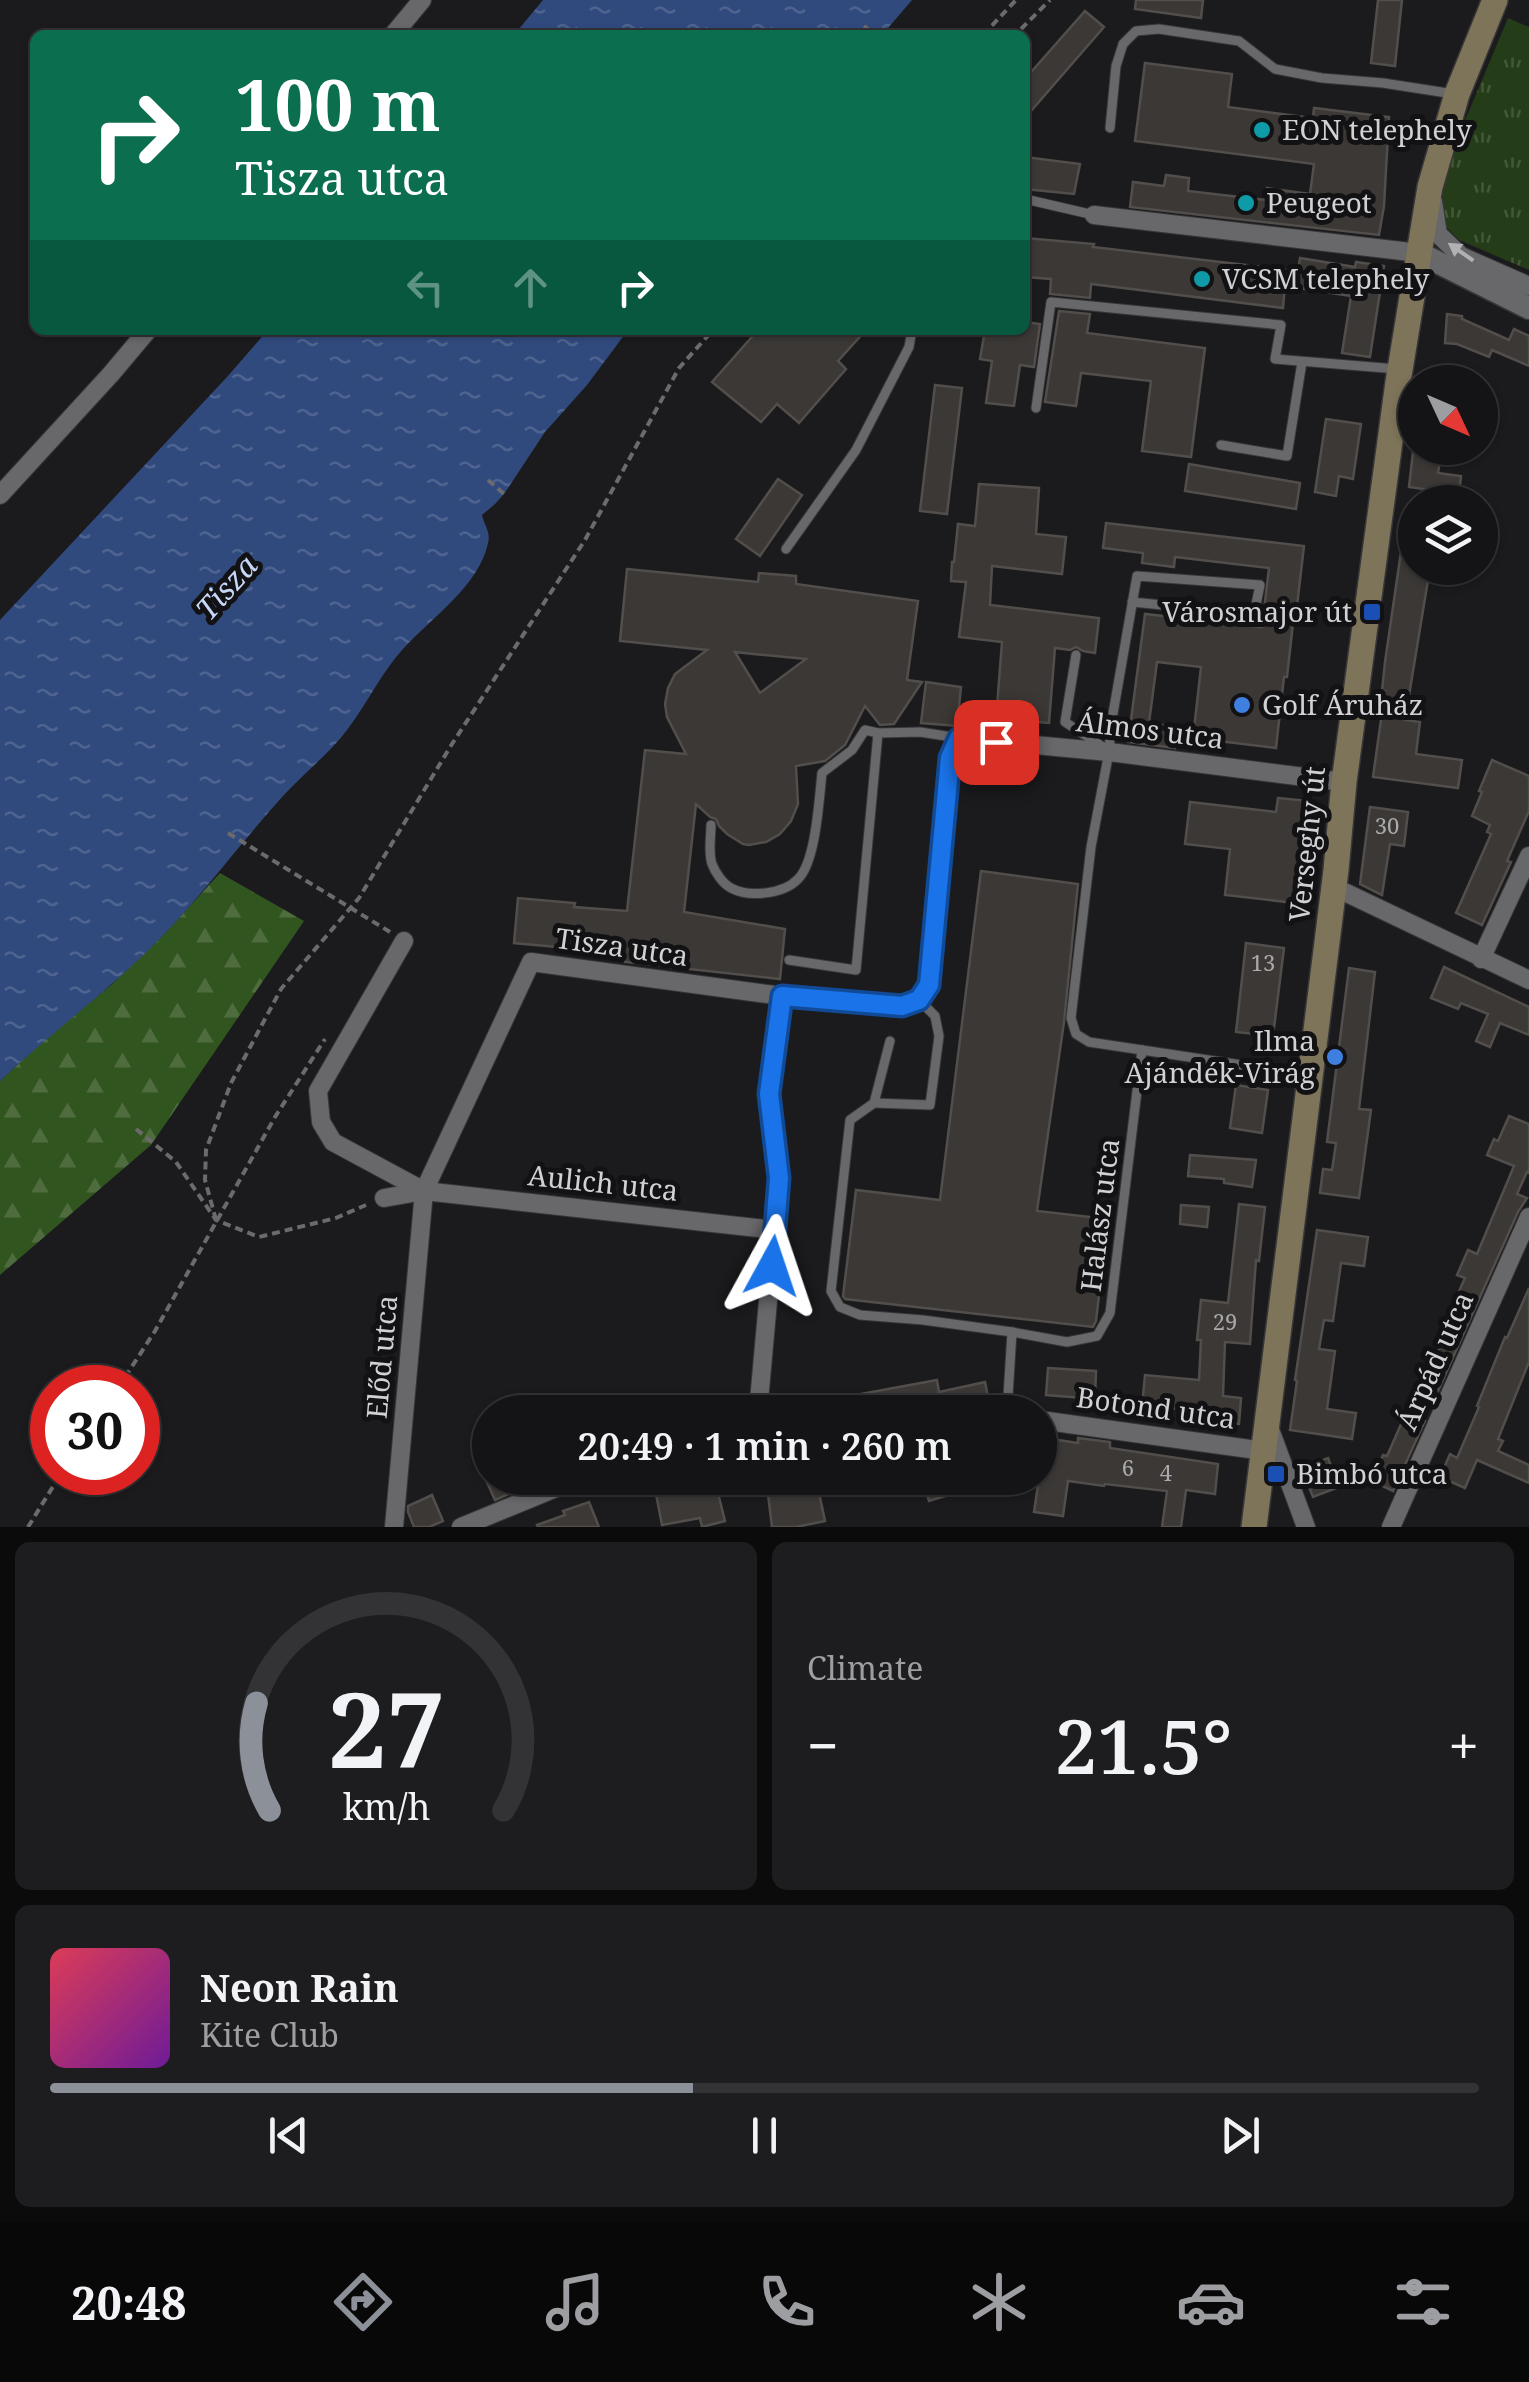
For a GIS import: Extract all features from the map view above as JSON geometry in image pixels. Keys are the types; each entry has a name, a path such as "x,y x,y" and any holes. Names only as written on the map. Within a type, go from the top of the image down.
{"main road":[{"name":"Verseghy út","path":"1401,365 1430,188 1457,94 1495,0"},
{"name":"Verseghy út","path":"1254,1527 1344,782 1398,384"}],"street":[{"path":"397,30 422,0"},
{"path":"1430,188 1438,234 1462,256 1529,286"},
{"path":"1094,215 1419,253 1529,308"},
{"path":"0,496 144,335"},
{"path":"924,992 950,758 959,738"},
{"name":"Álmos utca","path":"959,738 1109,752 1344,782"},
{"path":"1482,959 1529,856"},
{"path":"1334,888 1529,980"},
{"path":"397,937 318,1091 322,1122 334,1142 424,1191"},
{"name":"Tisza utca","path":"424,1191 531,962 782,996 902,1006 924,992"},
{"path":"760,1395 779,1178 769,1094 782,996"},
{"path":"384,1198 424,1191"},
{"name":"Aulich utca","path":"424,1191 776,1230"},
{"name":"Előd utca","path":"394,1527 424,1191"},
{"name":"Árpád utca","path":"1390,1527 1529,1217"},
{"name":"Botond utca","path":"1057,1422 1264,1451"},
{"path":"1267,1422 1306,1527"},
{"path":"461,1527 539,1495"}],"lane":[{"path":"1110,128 1116,66 1123,44 1136,31 1159,29 1240,41 1275,69 1457,94"},
{"path":"1030,200 1094,215"},
{"path":"1036,408 1051,302 1280,326 1275,360 1398,369"},
{"path":"786,549 856,450 909,347 910,335"},
{"path":"1221,446 1287,456 1302,362"},
{"path":"1132,602 1254,614 1260,585 1137,576 1132,602 1111,725 1109,752 1092,846 1071,1018 1076,1034 1089,1042 1310,1075"},
{"path":"1076,655 1065,722 1109,752"},
{"path":"711,825 710,861 720,878 732,888 757,894 779,890 799,879 811,855 822,773 852,750 865,730 959,738"},
{"path":"788,960 856,970 878,733"},
{"path":"924,992 939,1036 930,1105 874,1103 850,1120 831,1292 840,1307 860,1315 1012,1332 1008,1395"},
{"path":"874,1103 890,1041"},
{"name":"Halász utca","path":"1012,1332 1067,1342 1097,1336 1110,1312 1142,1050"}],"path":[{"path":"988,30 1016,0"},
{"path":"1021,29 1050,0"},
{"path":"864,26 869,30"},
{"path":"216,1220 205,1180 206,1150 231,1083 282,989 359,898 452,744 584,540 679,368 709,335"},
{"path":"488,480 504,494"},
{"path":"228,833 397,937"},
{"path":"133,1365 275,1117 324,1040"},
{"path":"136,1130 176,1162 216,1220 260,1237 336,1218 384,1198"},
{"path":"28,1527 48,1495"}],"green space":[{"path":"1508,18 1529,27 1529,270 1459,240 1443,224 1438,185"},
{"path":"220,873 304,921 151,1145 0,1275 0,1081 111,985"}],"water":[{"path":"543,0 912,0 886,30 518,30"},
{"name":"Tisza","path":"264,335 624,335 545,432 504,494 482,515 489,539 475,573 395,658 340,739 283,796 150,949 0,1081 0,620"}],"building":[{"path":"1136,0 1203,0 1201,18 1135,9"},
{"path":"1378,0 1402,0 1395,66 1371,63"},
{"path":"1085,11 1104,27 1030,112 1030,73"},
{"name":"EON telephely","path":"1145,63 1232,74 1228,107 1313,118 1314,108 1389,117 1379,235 1130,207 1133,182 1164,186 1166,175 1189,178 1188,191 1266,200 1267,188 1310,194 1314,164 1135,141"},
{"path":"1030,158 1080,164 1074,194 1030,190"},
{"path":"1030,238 1298,271 1300,258 1355,267 1356,262 1384,266 1370,357 1342,353 1351,296 1285,286 1283,308 1091,284 1090,298 1050,294 1051,279 1030,277"},
{"path":"1059,311 1090,314 1087,333 1205,348 1191,457 1142,451 1151,381 1081,373 1076,406 1045,402"},
{"path":"1447,314 1462,316 1509,340 1514,329 1529,336 1529,366 1492,350 1489,357 1445,343"},
{"path":"1030,323 1040,324 1034,367 1020,365 1014,406 986,403 992,361 980,359 984,335 1030,335"},
{"path":"754,335 861,335 838,361 846,369 799,423 777,404 761,422 712,382"},
{"path":"935,385 962,388 947,514 920,511"},
{"path":"1326,419 1361,424 1353,479 1339,476 1336,496 1315,492"},
{"path":"1189,464 1300,483 1296,509 1185,491"},
{"path":"1412,465 1439,465 1438,473 1461,476 1460,485 1409,485"},
{"path":"778,479 802,495 760,556 736,539"},
{"path":"979,484 1039,488 1036,534 1066,537 1062,574 992,566 990,605 1099,618 1095,653 1076,647 1055,648 1049,723 996,719 1002,642 959,637 966,582 951,581 952,562 958,524 975,526"},
{"path":"1106,523 1304,546 1276,748 1193,738 1201,667 1157,662 1149,723 1178,727 1175,748 1128,742 1145,614 1262,627 1269,568 1175,557 1174,567 1142,563 1143,553 1103,548"},
{"path":"627,569 758,582 759,573 796,576 796,584 918,601 907,680 922,682 894,724 880,725 865,706 845,745 825,761 796,766 798,804 780,834 766,842 743,844 696,804 684,912 785,929 780,979 625,962 625,957 590,955 591,950 514,943 518,898 627,911 645,750 686,754 667,717 668,688 675,674 707,650 620,641","holes":["735,652 806,659 760,693"]},
{"path":"1398,572 1398,585 1427,585 1405,720 1420,722 1416,754 1462,760 1458,788 1373,777 1385,691 1385,662"},
{"path":"926,682 961,687 957,726 921,723"},
{"path":"1492,760 1529,776 1529,811 1482,925 1456,913 1491,834 1487,832 1490,825 1472,816"},
{"path":"1278,798 1309,801 1306,828 1313,829 1304,904 1225,895 1230,849 1185,844 1190,802 1276,812"},
{"path":"1370,807 1408,812 1404,846 1390,844 1382,895 1360,884"},
{"path":"981,871 1078,884 1064,1022 1037,1211 1108,1219 1093,1327 843,1296 856,1190 940,1200"},
{"path":"1246,943 1284,948 1273,1036 1236,1032"},
{"path":"1444,967 1529,1007 1529,1035 1500,1023 1490,1047 1476,1041 1488,1014 1461,1003 1458,1009 1431,998"},
{"path":"1349,968 1375,972 1359,1109 1371,1110 1359,1198 1320,1193 1323,1169 1332,1170 1336,1143 1327,1142"},
{"path":"1236,1085 1268,1090 1262,1133 1230,1128"},
{"path":"1509,1116 1529,1124 1529,1173 1517,1194 1527,1198 1438,1391 1424,1385 1442,1342 1437,1340 1465,1278 1457,1275 1468,1250 1477,1254 1514,1166 1487,1155"},
{"path":"1190,1155 1256,1160 1252,1187 1224,1183 1224,1179 1188,1176"},
{"path":"1239,1204 1265,1207 1259,1261 1256,1260 1250,1344 1225,1342 1223,1396 1241,1398 1239,1424 1207,1421 1208,1411 1142,1406 1145,1375 1199,1380 1201,1300 1228,1303"},
{"path":"1181,1205 1209,1207 1207,1227 1180,1224"},
{"path":"1317,1230 1368,1237 1364,1266 1341,1263 1333,1321 1324,1320 1319,1349 1335,1351 1327,1409 1356,1413 1352,1439 1290,1430"},
{"path":"1529,1288 1529,1362 1498,1439 1503,1441 1498,1451 1529,1465 1529,1483 1477,1460 1465,1488 1440,1477 1450,1454 1457,1458"},
{"path":"1048,1368 1096,1371 1095,1399 1046,1395"},
{"path":"937,1380 939,1392 985,1382 988,1395 855,1395"},
{"path":"1406,1413 1425,1421 1393,1491 1372,1481"},
{"path":"1057,1440 1110,1442 1110,1448 1218,1464 1215,1494 1186,1490 1181,1527 1162,1527 1167,1491 1105,1484 1068,1481 1063,1516 1034,1512 1037,1495 1057,1495"},
{"path":"1328,1458 1339,1487 1313,1497 1301,1468"},
{"path":"432,1495 443,1521 429,1527 414,1527 408,1506"},
{"path":"656,1495 718,1495 725,1521 702,1527 700,1518 662,1525"},
{"path":"768,1495 820,1495 825,1521 772,1527"},
{"path":"927,1495 949,1495 929,1501"},
{"path":"589,1502 599,1527 537,1525 565,1515 563,1511"}],"place":[{"name":"EON telephely","path":"1262,130"},
{"name":"Peugeot","path":"1246,203"},
{"name":"VCSM telephely","path":"1202,279"},
{"name":"Városmajor út","path":"1372,612"},
{"name":"Golf Áruház","path":"1242,705"},
{"name":"Ilma Ajándék-Virág","path":"1335,1057"},
{"name":"Bimbó utca","path":"1276,1474"}],"route":[{"path":"772,1266 779,1178 769,1094 782,996 902,1006 919,1000 929,985 950,758 959,738 996,742"}]}
